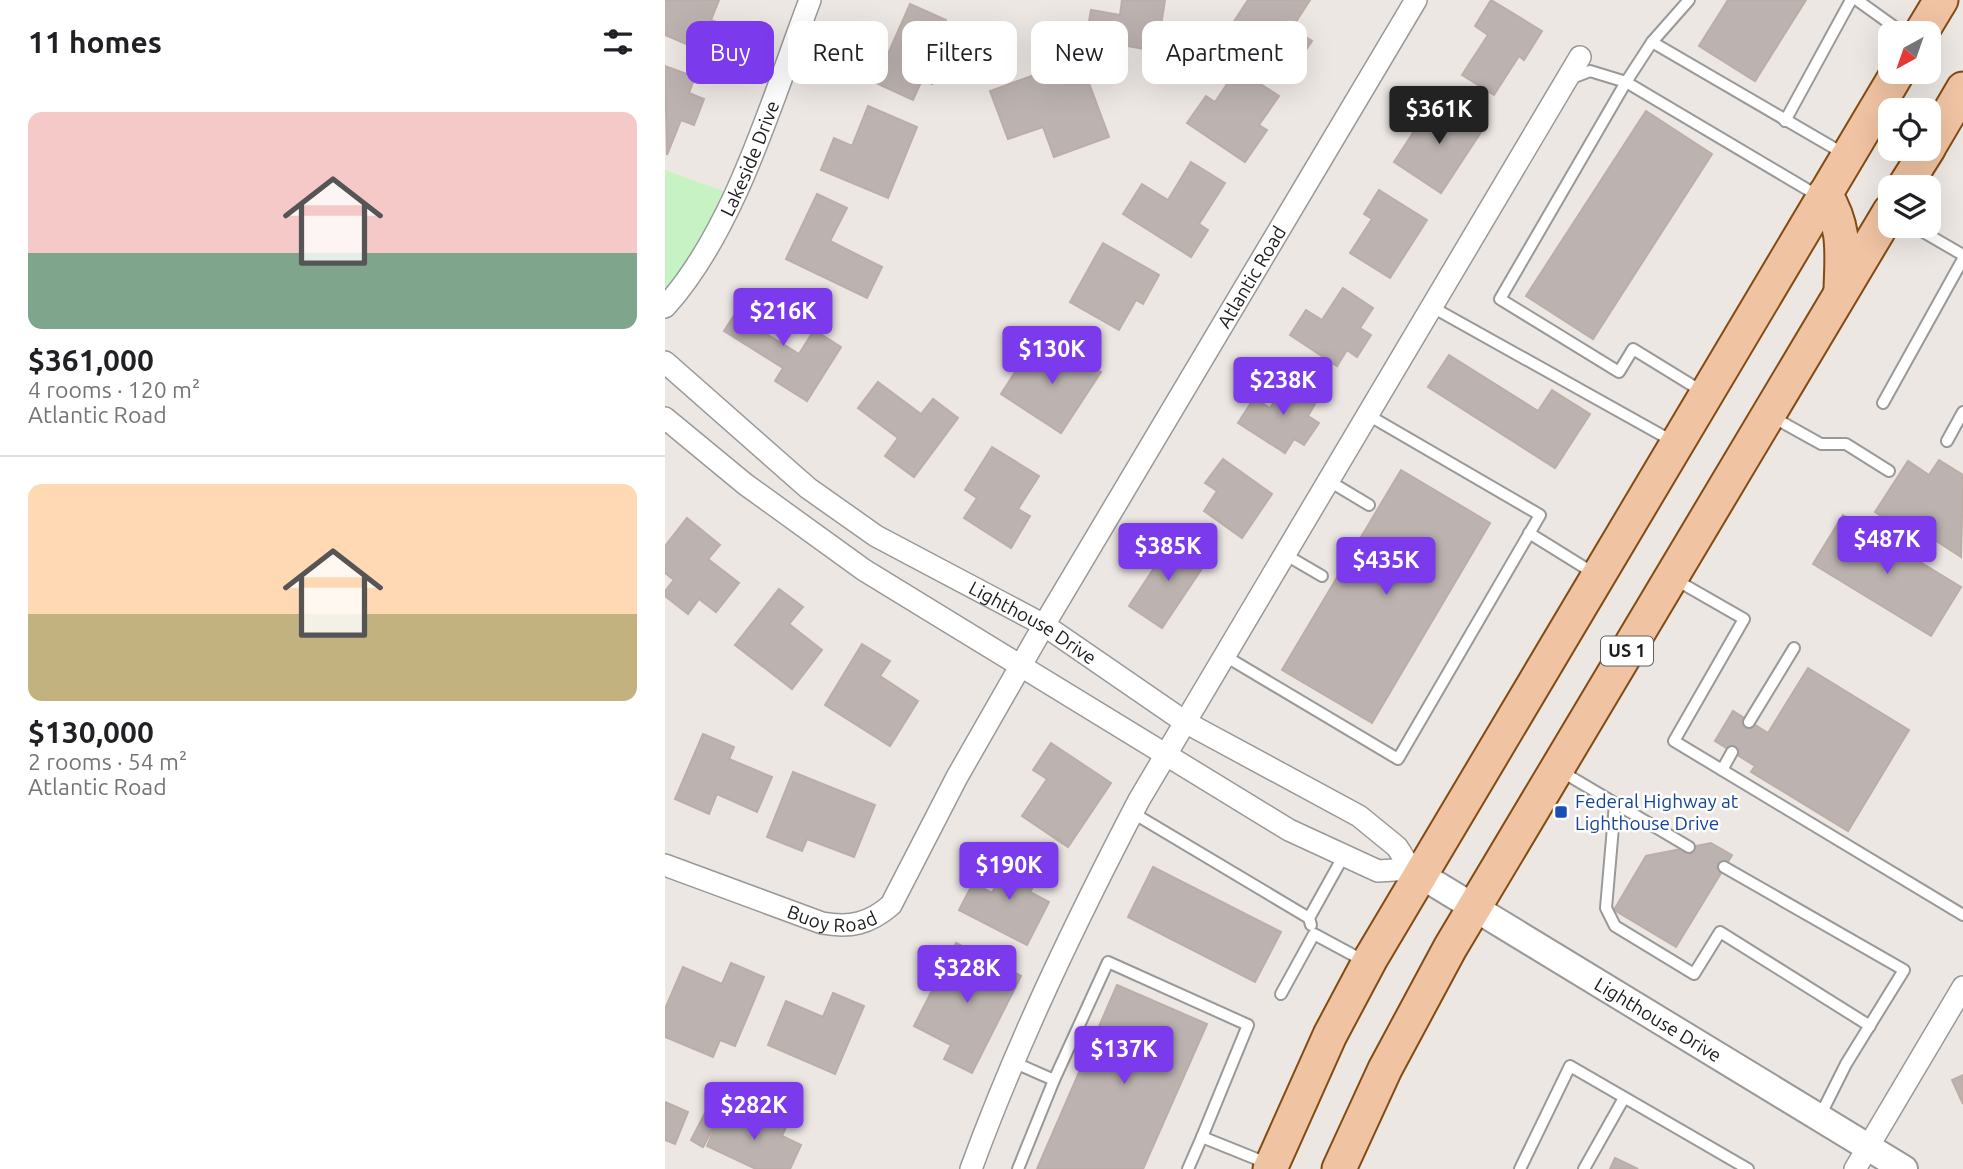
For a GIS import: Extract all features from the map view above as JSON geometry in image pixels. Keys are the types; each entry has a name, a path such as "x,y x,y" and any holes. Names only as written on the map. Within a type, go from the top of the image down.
{"main road":[{"path":"1928,21 1941,0"},
{"path":"1271,1167 1330,1035 1415,872 1598,575 1891,84"},
{"name":"US 1","path":"1941,126 1963,89"},
{"path":"1824,197 1837,213 1843,235 1841,293"},
{"name":"US 1","path":"1339,1169 1385,1069 1473,907 1841,293 1878,238"}],"street":[{"name":"Lakeside Drive","path":"665,307 705,250 735,194 810,0"},
{"name":"Atlantic Road","path":"1044,625 1416,0"},
{"path":"971,1169 1013,1062 1083,907 1133,813 1580,57"},
{"name":"Lighthouse Drive","path":"665,362 808,488 876,536 1044,625 1185,722 1359,817 1397,847 1415,872 1819,1118 1861,1158 1904,1169"},
{"path":"665,418 745,484 864,570 1168,753 1289,830 1378,871 1415,872"},
{"name":"Buoy Road","path":"665,865 822,923 850,926 877,917 891,905 901,889 957,777 1044,625"},
{"path":"1861,1158 1963,987"}],"lane":[{"path":"1689,0 1652,42 1626,82 1500,299 1619,372 1633,349 1706,394"},
{"path":"1785,121 1850,0"},
{"path":"1857,0 1886,21"},
{"path":"1652,42 1848,156"},
{"path":"1566,80 1590,71 1626,82 1824,197"},
{"path":"1883,403 1963,257 1936,238"},
{"path":"1432,307 1677,444"},
{"path":"1947,441 1963,412"},
{"path":"1768,414 1821,444 1846,444 1889,471"},
{"path":"1226,656 1398,759 1540,515 1368,415"},
{"path":"1329,481 1369,505"},
{"path":"1529,533 1598,575"},
{"path":"1286,555 1322,576"},
{"path":"1671,577 1744,619 1674,741 1963,915"},
{"path":"1749,722 1794,648"},
{"path":"1722,770 1732,752"},
{"path":"1556,768 1689,847"},
{"path":"1615,804 1606,908 1615,926 1694,974 1720,932 1870,1026"},
{"path":"1133,813 1309,918 1314,934 1369,963"},
{"path":"1309,918 1343,857"},
{"path":"1724,867 1904,970 1819,1118"},
{"path":"1281,995 1314,934"},
{"path":"1017,1169 1108,962 1248,1025 1188,1169"},
{"path":"1013,1062 1054,1080"},
{"path":"1520,1169 1570,1066 1748,1169"},
{"path":"1584,1169 1624,1098"},
{"path":"1202,1137 1271,1167"}],"green space":[{"path":"665,170 723,191 699,245 665,292"}],"building":[{"path":"665,0 719,0 711,20 714,21 686,21 686,44 665,35"},
{"path":"1122,0 1165,0 1162,21 1142,21 1142,48 1128,46 1128,21 1089,21 1091,10 1120,15"},
{"path":"1248,0 1310,0 1296,21 1234,21"},
{"path":"1491,0 1542,31 1524,60 1519,56 1494,95 1462,75 1488,35 1475,26"},
{"path":"1728,0 1806,0 1755,81 1699,46"},
{"path":"910,4 946,20 946,21 903,21"},
{"path":"902,22 902,84 920,84 913,100 878,84 888,84 888,54"},
{"path":"665,66 686,74 686,84 692,84 689,93 704,99 694,125 681,120 667,155"},
{"path":"1031,76 1031,84 1089,84 1109,137 1054,157 1043,127 1008,139 990,91 1017,84 1017,81"},
{"path":"1227,84 1260,84 1279,96 1259,125 1267,130 1245,162 1187,123 1206,96 1215,102"},
{"path":"1436,98 1483,129 1441,193 1394,162"},
{"path":"868,106 917,127 888,198 821,170 834,138 852,146"},
{"path":"1646,111 1712,154 1593,339 1526,296"},
{"path":"1191,162 1225,183 1199,224 1208,230 1191,257 1123,214 1142,184 1168,200"},
{"path":"1379,190 1427,220 1390,278 1350,253 1372,219 1364,214"},
{"path":"817,194 847,208 830,241 882,267 867,298 786,259"},
{"path":"1103,243 1159,275 1143,304 1136,300 1119,330 1070,302"},
{"path":"1343,288 1373,308 1360,328 1371,335 1357,357 1347,350 1337,366 1290,335 1306,310 1322,320"},
{"path":"750,291 775,306 760,330 799,354 814,330 841,347 807,401 775,381 783,368 724,331"},
{"path":"1053,341 1101,372 1061,433 1001,394 1021,363 1034,371"},
{"path":"1449,355 1538,411 1552,390 1590,414 1555,468 1428,387"},
{"path":"1290,378 1319,397 1308,416 1319,423 1304,445 1294,439 1285,453 1238,423 1254,398 1270,408"},
{"path":"878,382 921,414 933,399 958,418 914,477 885,456 898,438 858,408"},
{"path":"992,447 1039,476 1018,509 1030,516 1011,548 964,518 977,498 965,490"},
{"path":"1223,459 1272,494 1242,538 1204,511 1217,491 1205,483"},
{"path":"1939,460 1963,475 1961,557 1918,529 1913,537 1875,512 1908,461 1929,475"},
{"path":"1401,470 1490,523 1372,723 1282,670"},
{"path":"1843,515 1961,587 1931,636 1813,564"},
{"path":"687,518 720,545 708,559 739,583 716,612 699,599 688,614 665,596 665,591 674,580 665,573 665,546"},
{"path":"1174,538 1207,561 1162,628 1129,606"},
{"path":"779,589 803,607 789,624 822,650 792,689 735,645"},
{"path":"862,644 890,661 880,676 918,701 890,746 825,705"},
{"path":"1808,668 1909,730 1848,831 1751,772 1755,766 1715,741 1733,711 1768,733"},
{"path":"703,734 734,747 729,759 772,777 757,812 717,794 709,814 675,799"},
{"path":"1051,743 1111,783 1068,847 1022,816 1047,779 1033,770"},
{"path":"793,772 875,805 854,857 807,839 802,851 767,837"},
{"path":"1711,843 1732,855 1676,947 1614,910 1646,856"},
{"path":"1012,855 1042,870 1030,892 1049,902 1027,945 959,910 973,883 992,893"},
{"path":"1153,867 1281,932 1255,982 1128,917"},
{"path":"956,943 1021,976 972,1073 944,1059 951,1045 914,1026"},
{"path":"731,963 764,977 735,1046 720,1040 713,1057 665,1037 665,1009 683,967 722,984"},
{"path":"1117,985 1207,1024 1143,1169 1037,1169"},
{"path":"833,993 864,1006 835,1074 768,1045 786,1001 823,1017"},
{"path":"1963,1075 1963,1104 1952,1080"},
{"path":"665,1102 688,1112 675,1144 665,1140"},
{"path":"746,1109 786,1127 782,1136 801,1145 790,1169 756,1169 707,1146 721,1114 740,1123"},
{"path":"706,1111 719,1117 703,1147 691,1140"},
{"path":"1615,1158 1638,1169 1610,1169"}],"place":[{"name":"Federal Highway at Lighthouse Drive","path":"1561,812"}]}
